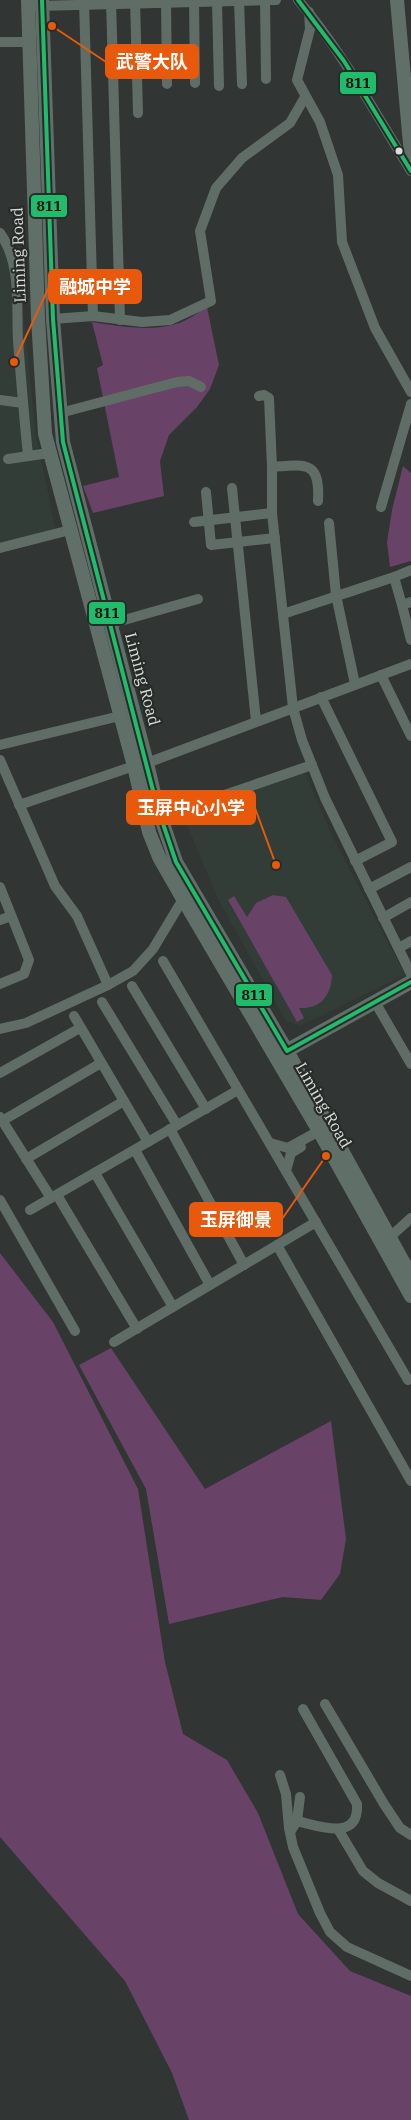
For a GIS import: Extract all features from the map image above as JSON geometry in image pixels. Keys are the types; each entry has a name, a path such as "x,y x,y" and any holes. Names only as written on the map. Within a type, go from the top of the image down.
{"street":[{"path":"265,0 266,79"},
{"path":"35,3 276,0"},
{"path":"298,0 345,65 411,170"},
{"path":"397,0 411,156"},
{"path":"405,0 411,64"},
{"path":"166,1 167,84"},
{"path":"194,1 194,83"},
{"path":"233,1 242,84"},
{"path":"112,2 120,320"},
{"path":"135,2 138,113"},
{"path":"217,2 219,86"},
{"name":"Liming Road","path":"35,3 29,42 38,318 45,434 120,716 157,806 176,862 281,1054 321,1134 411,1296"},
{"name":"Liming Road","path":"35,3 60,413 64,442 110,624 140,764 149,832 159,856 183,899 281,1054 409,1268"},
{"path":"84,3 93,316"},
{"path":"308,12 310,29 297,80 320,122 338,175 342,242 375,328 411,392"},
{"path":"0,42 29,42"},
{"path":"53,319 93,316 142,322 170,320 211,301 200,231 216,188 242,158 290,123 305,97"},
{"path":"1,238 16,274 23,403 28,455"},
{"path":"60,413 176,382 189,381 201,388"},
{"path":"259,396 269,398 272,513 293,708 324,798 411,974"},
{"path":"0,400 23,403"},
{"path":"380,507 411,404"},
{"path":"8,459 49,453"},
{"path":"272,467 301,466 312,468 318,476 318,502"},
{"path":"232,488 256,721"},
{"path":"206,492 211,545 275,538"},
{"path":"194,522 272,513"},
{"path":"329,523 336,595 356,684"},
{"path":"0,548 70,530"},
{"path":"283,614 411,570"},
{"path":"394,577 407,604 411,638"},
{"path":"110,624 198,599"},
{"path":"20,805 140,764 411,664"},
{"path":"381,675 411,736"},
{"path":"321,697 392,842 356,861"},
{"path":"0,745 120,716"},
{"path":"0,760 3,776 20,805 55,886 77,916 108,985"},
{"path":"204,802 312,765"},
{"path":"369,889 411,867"},
{"path":"0,887 29,960 24,974 0,984"},
{"path":"0,1028 26,1022 108,985 133,971 153,949 183,899"},
{"path":"383,918 411,902"},
{"path":"0,920 11,916"},
{"path":"398,948 411,941"},
{"path":"163,961 408,1380"},
{"path":"281,1054 411,982"},
{"path":"132,986 206,1109"},
{"path":"102,1002 174,1127 244,1265"},
{"path":"375,1002 411,1064"},
{"path":"74,1016 148,1142"},
{"path":"0,1073 80,1028"},
{"path":"101,1062 1,1119 26,1159 54,1197 137,1329"},
{"path":"30,1210 238,1090"},
{"path":"26,1159 124,1101"},
{"path":"270,1143 288,1148 321,1134"},
{"path":"286,1170 291,1153 321,1134"},
{"path":"135,1150 210,1285"},
{"path":"95,1173 173,1308"},
{"path":"0,1200 75,1330"},
{"path":"390,1238 411,1218"},
{"path":"114,1342 316,1222"},
{"path":"277,1245 411,1481"},
{"path":"325,1704 384,1804 400,1828 411,1835"},
{"path":"297,1821 338,1829 348,1827 358,1813 357,1804 303,1709"},
{"path":"280,1775 286,1794 293,1847 320,1913 330,1932 347,1948 411,1976"},
{"path":"290,1832 297,1821 300,1797"},
{"path":"338,1829 364,1871 378,1883 411,1901"}],"shaded area":[{"path":"0,225 8,236 21,289 36,435 56,531 0,545"},
{"path":"207,307 219,365 210,389 197,407 169,435 160,461 164,496 93,513 83,486 119,477 97,368 103,365 92,322 134,328 156,328 184,321"},
{"path":"403,466 411,473 411,561 390,567 387,542 392,510"},
{"path":"304,769 330,831 405,975 300,1026 286,1021 218,899 182,813"},
{"path":"273,895 286,897 332,975 327,995 319,1004 307,1008 299,1008 304,1018 297,1022 228,900 234,896 247,917 256,903"},
{"path":"0,1253 53,1322 138,1489 165,1662 183,1734 227,1760 258,1813 298,1914 350,1971 411,1996 411,2120 189,2120 172,2073 125,1981 0,1837"},
{"path":"111,1348 205,1489 331,1421 346,1539 340,1574 321,1600 283,1597 169,1624 146,1489 79,1365"}],"transit line":[{"name":"811","path":"42,0 53,319 63,442 157,806 176,862 287,1051 411,982"},
{"name":"811","path":"298,0 344,61 411,171"}],"place":[{"name":"武警大队","path":"52,26"},
{"name":"融城中学","path":"14,362"},
{"name":"玉屏中心小学","path":"276,865"},
{"name":"玉屏御景","path":"326,1156"}]}
